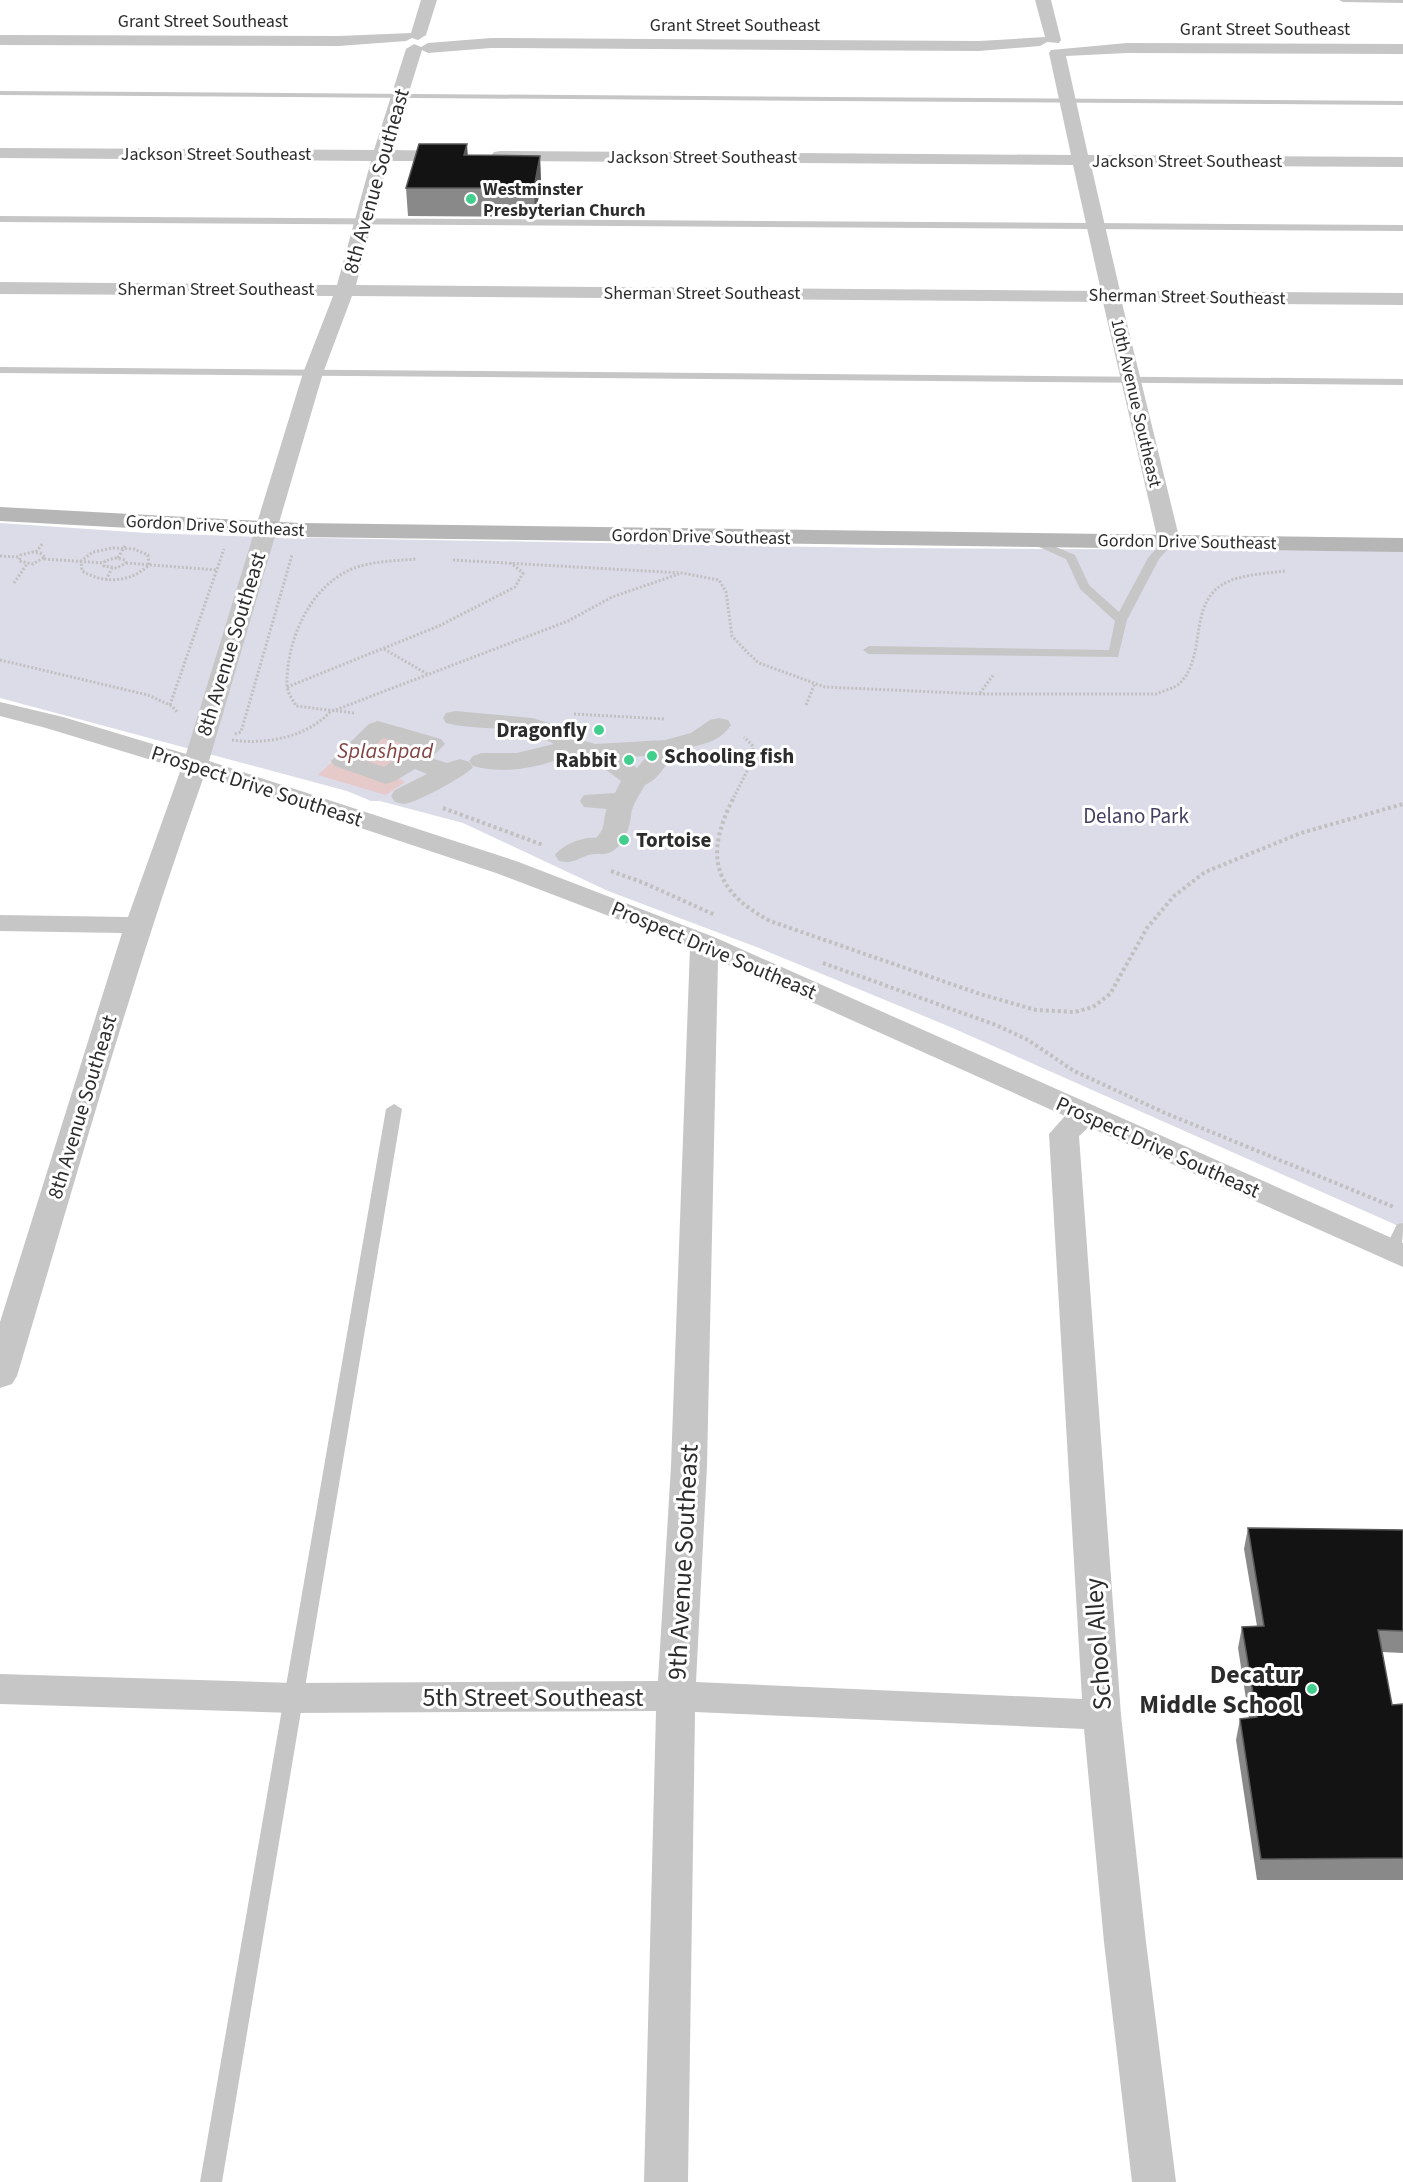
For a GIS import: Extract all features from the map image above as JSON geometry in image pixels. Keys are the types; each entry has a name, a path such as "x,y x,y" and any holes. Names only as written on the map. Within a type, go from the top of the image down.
{"street":[{"name":"8th Avenue Southeast","path":"0,1376 122,976 159,863 195,765 313,373 345,290 381,155 429,0"},
{"name":"10th Avenue Southeast","path":"1043,0 1169,542"},
{"name":"Grant Street Southeast","path":"0,40 1403,49"},
{"name":"Jackson Street Southeast","path":"0,153 1403,162"},
{"name":"Sherman Street Southeast","path":"0,288 1403,299"},
{"name":"Gordon Drive Southeast","path":"0,514 266,529 583,536 1403,545"},
{"name":"Prospect Drive Southeast","path":"0,709 54,722 195,765 506,867 704,943 1085,1113 1399,1245"},
{"path":"455,718 505,722 532,727 563,737 624,769 630,790"},
{"path":"413,760 464,766 512,762 584,748 667,748 700,738 719,725"},
{"path":"587,855 612,837 630,790 667,748"},
{"path":"404,796 464,766"},
{"path":"593,801 630,790"},
{"path":"0,923 140,925"},
{"name":"9th Avenue Southeast","path":"666,2182 676,1696 689,1466 704,943"},
{"name":"School Alley","path":"1085,1113 1064,1134 1102,1715 1125,1942 1154,2182"},
{"name":"5th Street Southeast","path":"0,1689 293,1698 676,1696 1102,1715"}],"lane":[{"path":"1343,0 1403,1"},
{"path":"0,93 1403,103"},
{"path":"0,219 1403,228"},
{"path":"0,370 1403,382"},
{"path":"1032,540 1071,557 1084,587 1121,621"},
{"path":"869,650 1114,654 1121,621 1154,558 1169,542"},
{"path":"211,2182 394,1109"}],"path":[{"path":"170,705 227,540"},
{"path":"118,558 128,541"},
{"path":"36,552 43,543"},
{"path":"81,561 93,552 124,547 142,551 148,555 149,565"},
{"path":"294,549 241,732 226,738 241,742 293,734 317,725 330,712 568,621 612,597 682,573 445,560"},
{"path":"0,556 19,557 36,552 44,556 44,559"},
{"path":"19,557 19,561 27,564 44,559 104,563 118,558 125,560 126,563 217,570"},
{"path":"362,714 330,712 296,706 287,687 290,656 298,626 320,592 335,578 366,565 421,559"},
{"path":"81,561 82,571 95,578 106,579 137,574 149,565"},
{"path":"287,687 439,626 515,587 523,573 510,562"},
{"path":"104,563 104,566 112,568 120,568 126,563"},
{"path":"14,583 27,564"},
{"path":"106,579 112,568"},
{"path":"383,648 429,675"},
{"path":"0,660 117,687 170,705 178,711 178,720"},
{"path":"980,694 994,674"},
{"path":"806,705 815,683"},
{"path":"570,714 698,721 737,729 753,746 753,759 718,831 717,857 720,876 730,895 745,908 770,921 980,994 1036,1010 1075,1012 1093,1007 1110,994 1147,928 1173,896 1205,872 1301,833 1403,804"}],"green space":[{"name":"Delano Park","path":"0,523 147,533 263,537 880,548 1403,551 1403,1228 948,1026 759,948 608,891 463,823 380,801 371,801 347,791 0,698"}],"water":[{"name":"Splashpad","path":"377,721 437,740 396,777 405,782 386,795 318,775"}],"building":[{"path":"419,144 467,144 464,155 540,156 534,188 406,188"},
{"name":"Decatur Middle School","path":"1248,1528 1403,1530 1403,1631 1378,1630 1392,1705 1403,1704 1403,1858 1261,1859 1240,1719 1257,1717 1242,1627 1264,1626"}],"place":[{"name":"Westminster Presbyterian Church","path":"471,199"},
{"name":"Dragonfly","path":"599,730"},
{"name":"Schooling fish","path":"652,756"},
{"name":"Rabbit","path":"629,760"},
{"name":"Tortoise","path":"624,840"},
{"name":"Decatur Middle School","path":"1312,1689"}]}
